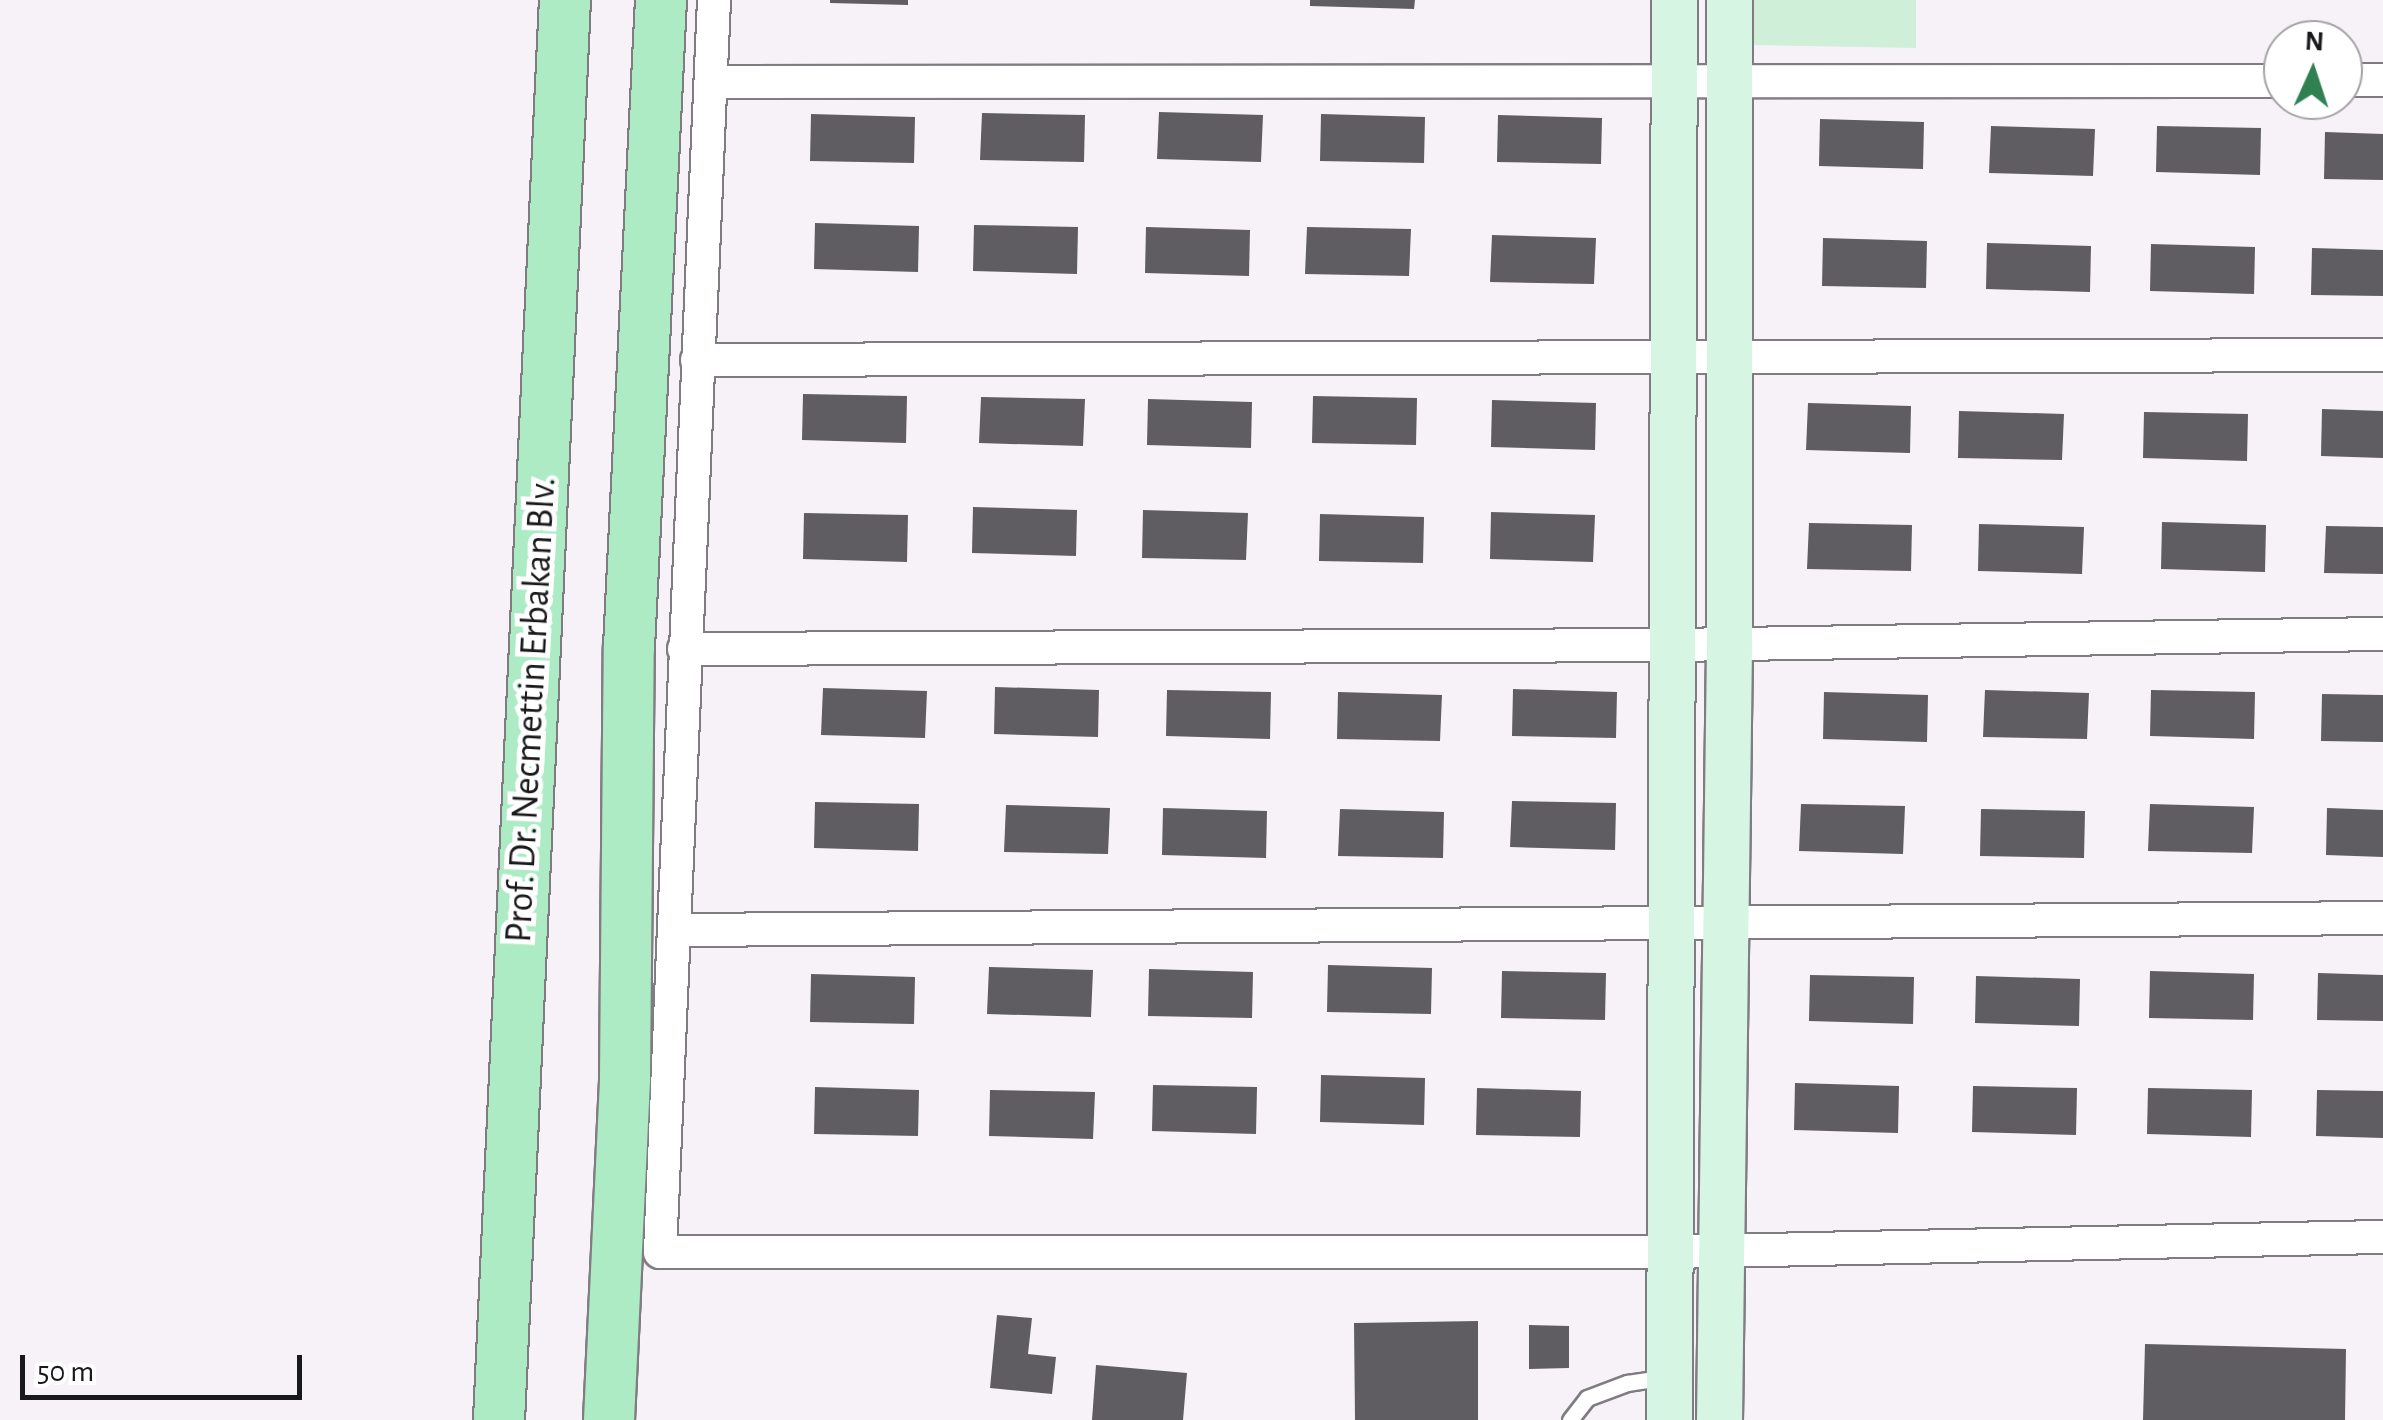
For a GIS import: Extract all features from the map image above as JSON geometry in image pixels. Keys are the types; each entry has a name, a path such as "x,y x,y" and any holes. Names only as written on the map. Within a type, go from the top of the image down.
{"main road":[{"name":"Prof. Dr. Necmettin Erbakan Blv.","path":"499,1420 566,0"},
{"path":"609,1420 624,1077 629,647 660,0"}],"street":[{"path":"714,0 660,1252 1670,1252 2383,1236"},
{"path":"1670,1398 1674,0"},
{"path":"1718,1420 1730,644 1729,0"},
{"path":"710,82 1730,84 2263,80"},
{"path":"697,360 1727,360 2383,355"},
{"path":"684,649 1672,645 2383,634"},
{"path":"675,930 1672,926 2383,918"}],"lane":[{"path":"1570,1420 1587,1398 1627,1383 1670,1398"}],"green space":[{"path":"1753,0 1916,0 1916,48 1752,45"}],"building":[{"path":"908,0 908,5 830,3"},
{"path":"1310,0 1415,0 1414,9 1310,6"},
{"path":"1159,112 1263,115 1261,162 1157,159"},
{"path":"982,113 1085,115 1084,162 980,160"},
{"path":"811,114 915,117 914,163 810,161"},
{"path":"1321,114 1425,117 1424,163 1320,161"},
{"path":"1498,115 1602,118 1601,164 1497,162"},
{"path":"1820,119 1924,122 1923,169 1819,166"},
{"path":"1991,126 2095,129 2093,176 1989,173"},
{"path":"2157,126 2261,128 2260,175 2156,172"},
{"path":"2325,132 2383,134 2383,180 2324,179"},
{"path":"815,223 919,226 918,272 814,269"},
{"path":"974,225 1078,227 1077,274 973,271"},
{"path":"1146,227 1250,230 1249,276 1145,273"},
{"path":"1307,227 1411,229 1409,276 1305,274"},
{"path":"1492,235 1596,238 1594,284 1490,282"},
{"path":"1823,238 1927,241 1926,288 1822,286"},
{"path":"1987,243 2091,246 2090,292 1986,289"},
{"path":"2151,244 2255,247 2254,294 2150,291"},
{"path":"2312,248 2383,250 2383,296 2311,295"},
{"path":"803,394 907,396 906,443 802,440"},
{"path":"1313,396 1417,398 1416,445 1312,443"},
{"path":"981,397 1085,399 1083,446 979,443"},
{"path":"1148,399 1252,402 1251,448 1147,445"},
{"path":"1492,400 1596,403 1595,450 1491,447"},
{"path":"1808,403 1911,406 1910,453 1806,450"},
{"path":"2322,409 2383,411 2383,458 2321,456"},
{"path":"1959,411 2064,414 2062,460 1958,458"},
{"path":"2144,412 2248,414 2247,461 2143,458"},
{"path":"973,507 1077,510 1076,556 972,553"},
{"path":"1143,510 1248,513 1246,560 1142,558"},
{"path":"1491,512 1595,515 1593,562 1490,559"},
{"path":"804,513 908,515 907,562 803,559"},
{"path":"1320,514 1424,517 1423,563 1319,561"},
{"path":"2162,522 2266,525 2265,572 2161,569"},
{"path":"1809,523 1912,525 1911,571 1807,569"},
{"path":"1979,524 2084,527 2082,574 1978,571"},
{"path":"2326,526 2383,527 2383,574 2324,573"},
{"path":"995,687 1099,690 1098,737 994,734"},
{"path":"823,688 927,691 925,738 821,735"},
{"path":"1513,689 1617,692 1616,738 1512,736"},
{"path":"1167,690 1271,692 1270,739 1166,736"},
{"path":"1985,690 2089,693 2087,739 1983,737"},
{"path":"2151,690 2255,692 2254,739 2150,736"},
{"path":"1338,692 1442,695 1440,741 1337,739"},
{"path":"1824,692 1928,695 1927,742 1823,739"},
{"path":"2322,694 2383,695 2383,742 2321,741"},
{"path":"1512,801 1616,803 1615,850 1510,847"},
{"path":"815,802 919,804 918,851 814,848"},
{"path":"1801,804 1905,806 1903,854 1799,851"},
{"path":"2150,804 2254,807 2252,853 2148,851"},
{"path":"1006,805 1110,808 1108,854 1004,852"},
{"path":"1163,808 1267,811 1266,858 1162,855"},
{"path":"2327,808 2383,810 2383,857 2326,855"},
{"path":"1340,809 1444,812 1443,858 1338,856"},
{"path":"1981,809 2085,811 2084,858 1980,856"},
{"path":"1328,965 1432,968 1431,1014 1327,1012"},
{"path":"989,967 1093,970 1091,1017 987,1014"},
{"path":"1149,969 1253,972 1252,1018 1148,1016"},
{"path":"1502,971 1606,973 1605,1020 1501,1018"},
{"path":"2150,971 2254,974 2253,1020 2149,1018"},
{"path":"2318,973 2383,975 2383,1021 2317,1020"},
{"path":"811,974 915,977 914,1024 810,1022"},
{"path":"1810,975 1914,977 1913,1024 1809,1021"},
{"path":"1976,976 2080,979 2079,1026 1975,1023"},
{"path":"1321,1075 1425,1078 1424,1125 1320,1122"},
{"path":"1795,1083 1899,1086 1898,1133 1794,1130"},
{"path":"1153,1085 1257,1087 1256,1134 1152,1131"},
{"path":"1973,1086 2077,1088 2076,1135 1972,1132"},
{"path":"815,1087 919,1090 918,1136 814,1134"},
{"path":"1477,1088 1581,1091 1580,1137 1476,1135"},
{"path":"2148,1088 2252,1090 2251,1137 2147,1134"},
{"path":"990,1090 1095,1092 1093,1139 989,1136"},
{"path":"2317,1090 2383,1091 2383,1138 2316,1136"},
{"path":"997,1315 1032,1318 1028,1354 1056,1357 1052,1394 990,1388"},
{"path":"1478,1321 1478,1420 1355,1420 1354,1323"},
{"path":"1529,1325 1569,1326 1569,1368 1529,1369"},
{"path":"2145,1344 2346,1349 2345,1420 2143,1420"},
{"path":"1096,1365 1187,1373 1183,1420 1092,1420"}]}
